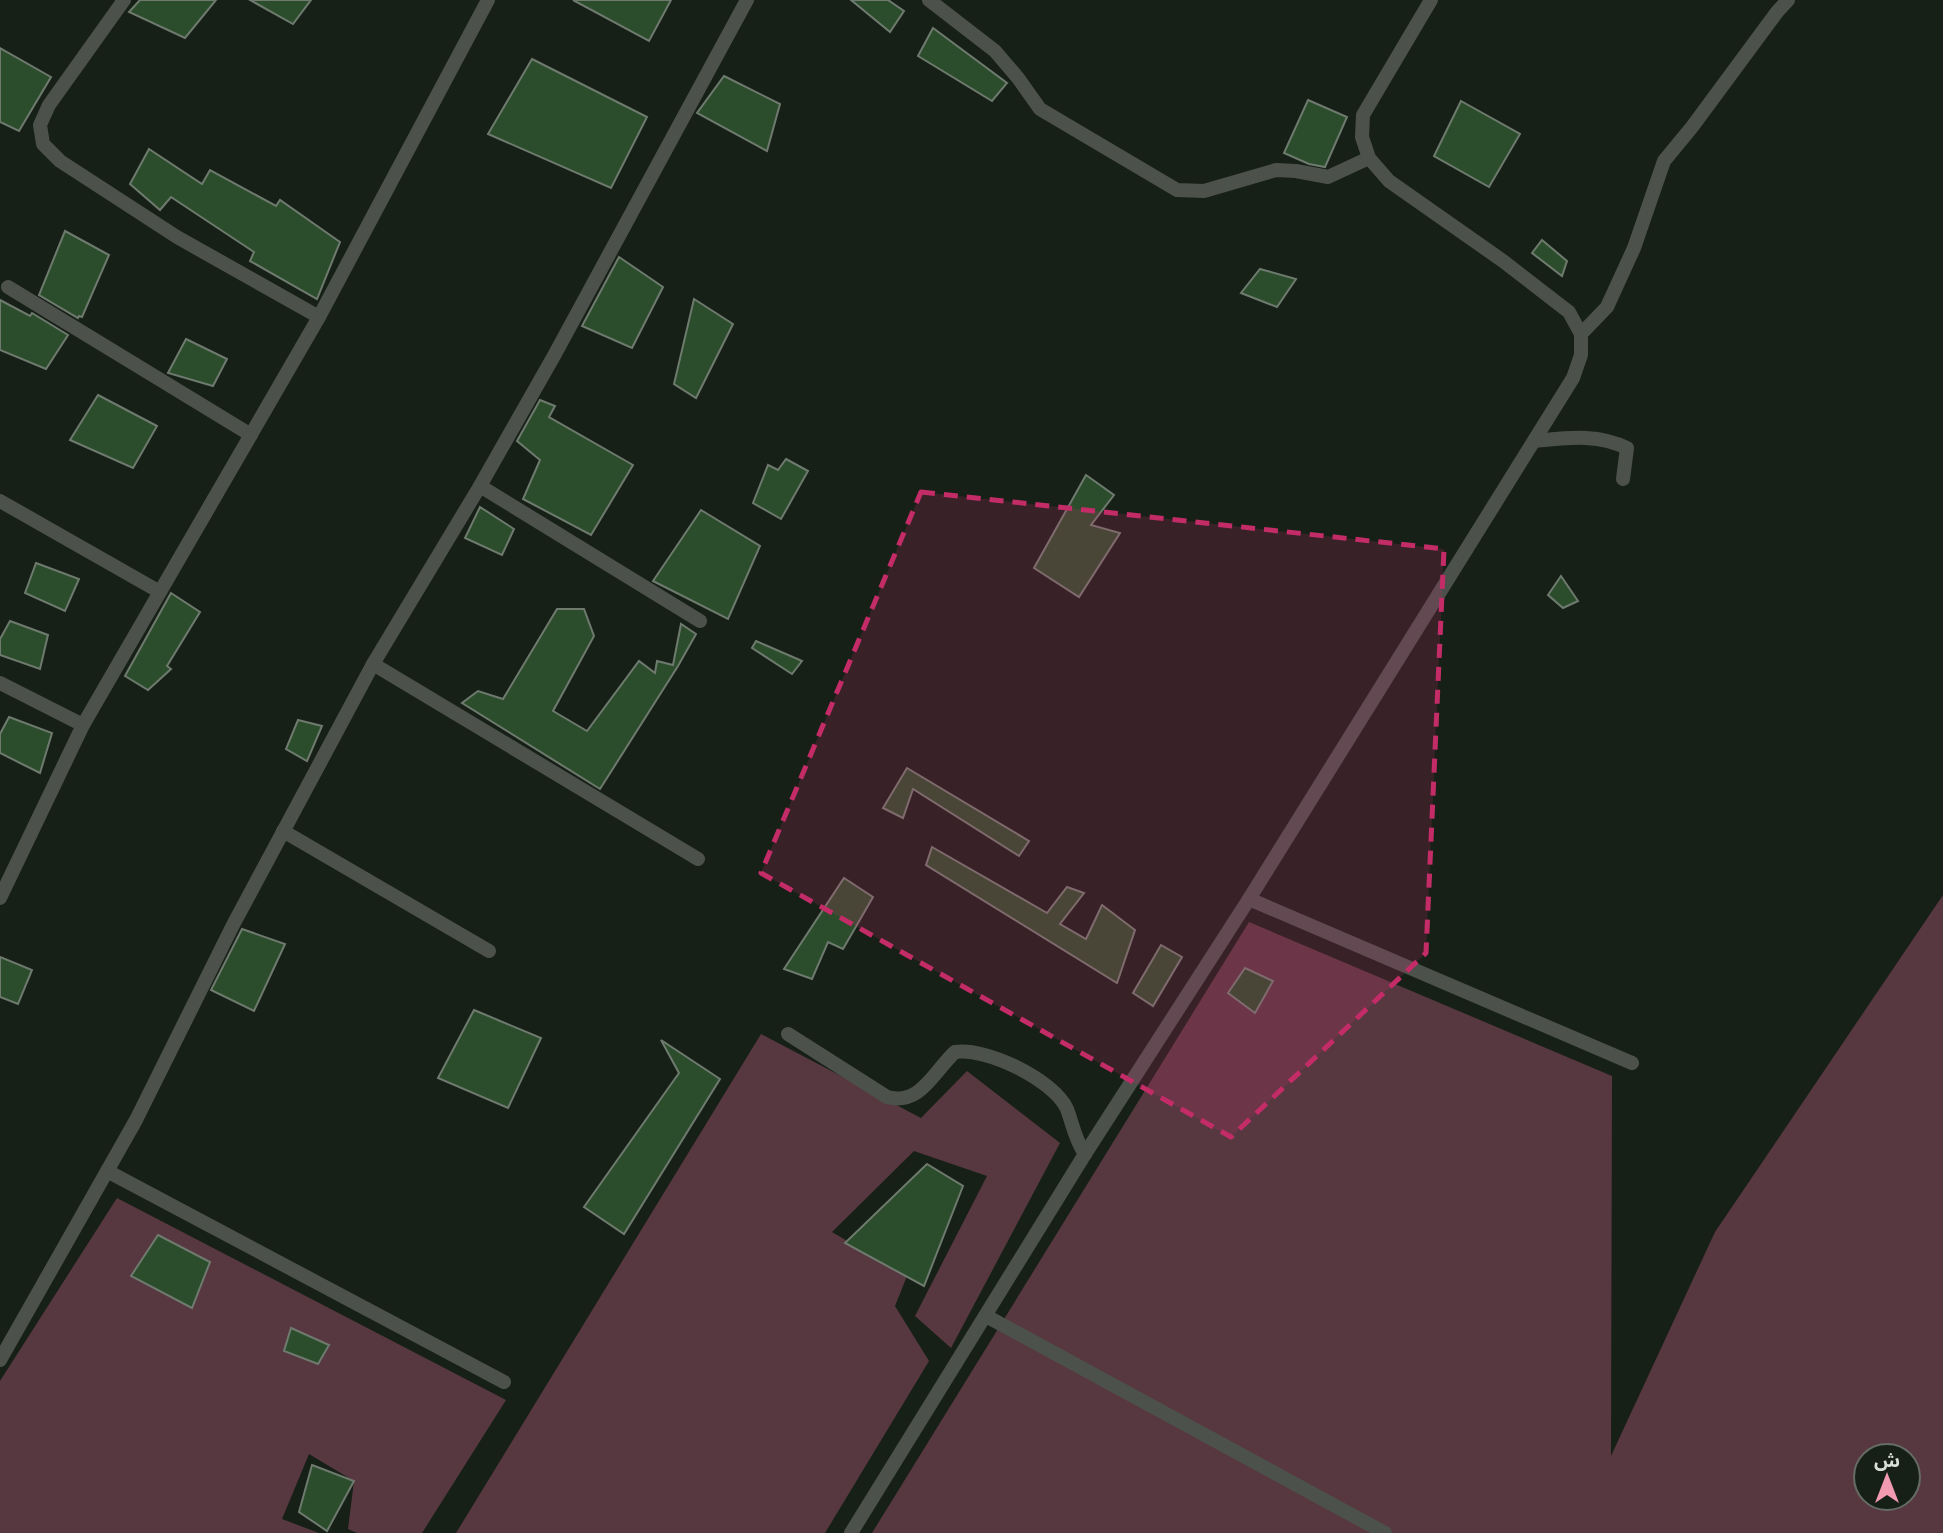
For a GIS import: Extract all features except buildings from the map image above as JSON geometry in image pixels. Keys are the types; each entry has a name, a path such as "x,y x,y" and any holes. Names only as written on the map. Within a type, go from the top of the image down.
{"street":[{"path":"124,0 49,105 40,125 43,144 60,161 177,237 319,317"},
{"path":"0,898 83,725 319,317 488,0"},
{"path":"0,1360 136,1119 233,925 373,664 480,486 555,354 747,0"},
{"path":"929,0 995,51 1040,109 1177,190 1204,191 1276,170 1328,177 1369,158"},
{"path":"851,1533 1085,1154 1249,899 1573,378 1581,355 1581,334 1569,313 1503,261 1389,181 1369,158 1362,137 1363,115 1431,0"},
{"path":"1581,334 1607,307 1634,248 1664,161 1788,0"},
{"path":"8,287 251,435"},
{"path":"1534,441 1586,436 1610,439 1627,448 1623,479"},
{"path":"480,486 699,621"},
{"path":"0,501 160,592"},
{"path":"373,664 698,859"},
{"path":"0,683 83,725"},
{"path":"283,831 489,951"},
{"path":"1249,899 1632,1063"},
{"path":"788,1034 887,1097 897,1100 910,1097 924,1088 955,1052 968,1050 989,1054 1051,1090 1066,1107 1078,1144 1085,1154"},
{"path":"107,1171 504,1382"},
{"path":"986,1316 1385,1533"}],"highlighted area":[{"path":"921,492 1444,549 1426,953 1231,1137 761,873"}],"shaded area":[{"path":"1943,895 1943,1533 872,1533 1249,922 1612,1076 1611,1456 1715,1232"},
{"path":"761,1034 921,1118 967,1071 1060,1143 951,1348 915,1316 987,1176 914,1151 832,1232 907,1276 895,1306 929,1361 825,1533 456,1533"},
{"path":"117,1198 506,1400 422,1533 357,1533 348,1529 354,1481 309,1454 282,1519 319,1533 0,1533 0,1381"}]}
